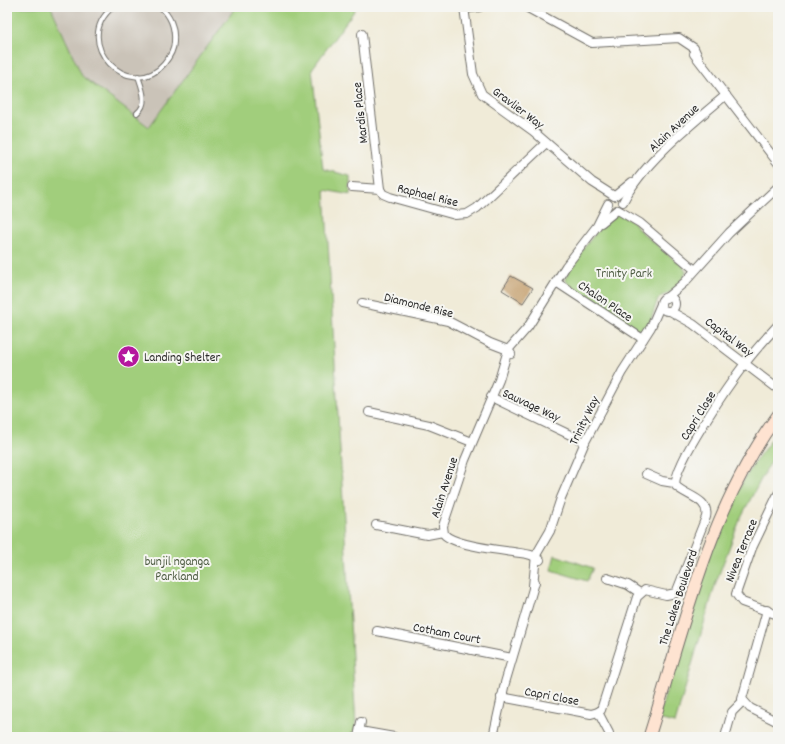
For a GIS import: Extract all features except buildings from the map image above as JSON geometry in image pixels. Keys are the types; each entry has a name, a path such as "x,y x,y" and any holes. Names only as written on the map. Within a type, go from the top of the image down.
{"street":[{"path":"464,8 480,7"},
{"path":"526,7 592,43 663,40 681,43 698,57 778,163"},
{"name":"Gravlier Way","path":"464,8 473,74 477,87 487,99 546,143 612,199"},
{"name":"Mardis Place","path":"362,34 380,189"},
{"name":"Alain Avenue","path":"537,558 453,540 445,536 443,532 444,521 451,499 472,442 499,380 508,353 528,327 556,282 597,226 612,199 638,178 675,141 726,94"},
{"name":"Raphael Rise","path":"352,187 380,189 384,194 390,197 455,215 467,214 477,208 546,143"},
{"name":"Alain Avenue","path":"624,203 638,178"},
{"name":"Trinity Way","path":"651,327 672,307 686,282 695,270 729,233 778,187"},
{"path":"640,223 617,210 610,208 612,199 622,198 624,203 640,223 695,270"},
{"path":"617,210 622,208 624,203"},
{"name":"Alain Avenue","path":"597,226 617,210"},
{"name":"Chalon Place","path":"556,282 643,339"},
{"name":"Trinity Way","path":"493,737 501,697 533,586 538,575 537,558 548,544 550,531 564,491 584,442 608,396 651,327 662,300 686,282"},
{"name":"Capital Way","path":"666,298 672,299 672,307 693,324 776,386"},
{"name":"Diamonde Rise","path":"362,303 442,320 508,353"},
{"path":"661,304 662,308 672,307"},
{"name":"Capri Close","path":"674,483 675,476 696,437 746,363 778,325"},
{"name":"Sauvage Way","path":"491,397 584,442"},
{"path":"369,412 429,425 472,442"},
{"name":"The Lakes Boulevard","path":"649,737 699,573 713,535 750,458 778,415"},
{"name":"The Lakes Boulevard","path":"735,488 778,427"},
{"path":"609,733 598,712 606,700 635,601 640,593 645,590 666,595 676,593 707,513 704,505 682,492 674,483 662,481 646,474"},
{"name":"Nivea Terrace","path":"778,494 775,507 752,548 736,591 737,596 742,602 778,615"},
{"path":"376,525 427,535 443,532"},
{"path":"607,578 628,585 640,593"},
{"path":"725,737 732,712 742,702 743,691 767,610"},
{"name":"Cotham Court","path":"377,631 512,658"},
{"name":"Capri Close","path":"501,697 580,713 591,714 598,712"},
{"path":"742,702 755,711 778,722"},
{"name":"The Lakes Boulevard","path":"654,737 655,718"},
{"path":"361,722 359,734 394,737"}],"lane":[{"path":"113,7 107,12 100,23 98,35 99,48 105,60 114,69 126,74 138,76 151,73 161,67 170,57 174,46 175,33 171,21 160,7"},
{"path":"137,113 143,107 144,98 138,76"}],"shaded area":[{"path":"51,7 236,7 149,128 82,76"}],"green space":[{"name":"bunjil nganga Parkland","path":"7,7 51,7 82,76 149,127 236,7 357,7 312,69 323,169 350,176 350,195 325,190 356,726 353,737 7,737"},
{"name":"Trinity Park","path":"618,214 635,223 638,229 677,262 680,262 686,271 682,280 674,289 660,297 648,324 645,328 640,330 634,329 569,285 566,281 570,269 588,242 605,223"},
{"path":"778,431 778,452 766,470 741,517 716,582 675,723 658,719 697,588 722,524 736,494 753,465"},
{"path":"555,555 593,568 587,581 551,570"}],"place":[{"name":"Landing Shelter","path":"129,356"}]}
